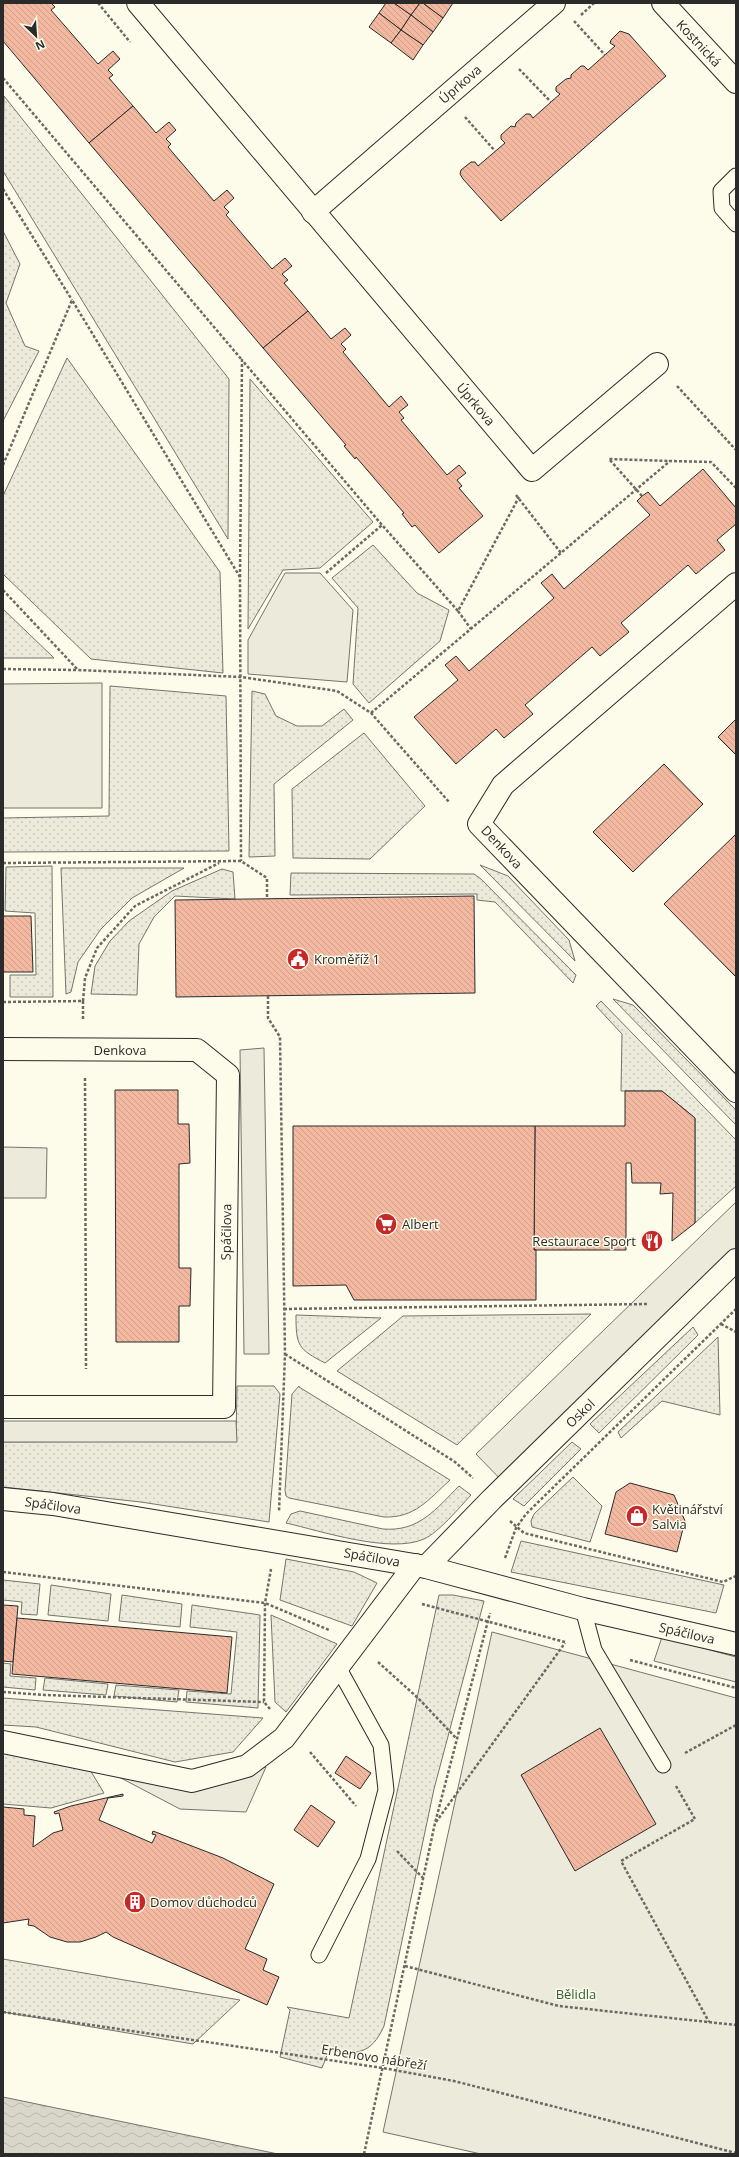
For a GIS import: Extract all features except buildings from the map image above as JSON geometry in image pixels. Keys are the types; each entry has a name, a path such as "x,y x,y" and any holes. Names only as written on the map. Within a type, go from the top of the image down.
{"street":[{"name":"Úprkova","path":"138,3 532,470"},
{"name":"Úprkova","path":"313,212 554,3"},
{"name":"Kostnická","path":"663,3 736,82"},
{"path":"532,470 657,364"},
{"name":"Denkova","path":"736,584 504,785 480,824 736,1091"},
{"name":"Denkova","path":"3,1049 197,1050 228,1075"},
{"name":"Spáčilova","path":"3,1407 224,1407 228,1075"},
{"name":"Oskol","path":"3,1742 192,1781 247,1766 284,1738 338,1667 420,1566 487,1504 736,1260"},
{"name":"Spáčilova","path":"3,1499 53,1504 420,1566 583,1609 736,1644"}],"lane":[{"path":"736,176 721,190 722,208 736,224"},
{"path":"583,1609 594,1650 663,1765"},
{"path":"319,1955 368,1859 386,1790 381,1745 338,1667"}],"path":[{"path":"574,21 605,55"},
{"path":"519,69 551,102"},
{"path":"3,78 382,525 458,611 471,629"},
{"path":"3,84 8,84"},
{"path":"465,117 495,151"},
{"path":"3,189 240,578"},
{"path":"3,465 72,300"},
{"path":"241,861 240,578 242,360"},
{"path":"657,364 736,450"},
{"path":"642,496 609,459 711,462 736,488"},
{"path":"371,713 670,461"},
{"path":"458,611 532,470"},
{"path":"326,573 382,525"},
{"path":"3,590 78,670"},
{"path":"3,669 78,670 241,677 337,691 371,713 449,802"},
{"path":"3,863 241,861 267,878 267,898"},
{"path":"3,1002 83,1001 85,978 97,948 135,906 219,862"},
{"path":"268,996 268,1018 280,1037 285,1354 279,1515"},
{"path":"85,1076 86,1369"},
{"path":"284,1309 652,1304"},
{"path":"497,1586 509,1544 516,1528 531,1509 736,1309"},
{"path":"721,1324 736,1332"},
{"path":"285,1354 455,1462 476,1481"},
{"path":"516,1528 524,1534 723,1582 736,1576"},
{"path":"264,1702 265,1602 272,1564"},
{"path":"3,1572 265,1602"},
{"path":"364,2154 435,1823 488,1622 419,1603"},
{"path":"435,1823 565,1642"},
{"path":"3,1692 45,1695 264,1702 290,1729 376,1829 423,1878"},
{"path":"709,2022 621,1861 695,1819 663,1765 736,1725"},
{"path":"310,1752 314,1746"},
{"path":"405,1966 559,2006 736,2025"},
{"name":"Erbenovo nábřeží","path":"3,2012 383,2068 454,2081 736,2153"}],"green space":[{"path":"4,96 229,379 228,539 3,171"},
{"path":"3,231 20,264 6,303 25,346 39,351 3,421"},
{"path":"67,358 220,572 223,673 91,659 3,574 3,496"},
{"path":"250,379 373,522 320,568 283,570 248,629"},
{"path":"373,545 417,593 449,610 440,641 369,703 353,684 358,608 332,578"},
{"path":"285,573 320,573 353,610 347,682 248,674 248,640"},
{"path":"3,609 54,658 3,658"},
{"path":"102,683 102,808 3,808 3,684"},
{"path":"110,686 226,696 229,851 3,852 3,818 109,816"},
{"path":"252,691 265,694 276,716 297,726 322,726 344,709 353,720 274,784 275,856 249,857"},
{"path":"364,733 425,806 370,859 293,858 292,789"},
{"path":"480,865 508,876 569,940 575,961"},
{"path":"52,866 53,997 10,997 10,975 36,975 35,913 5,911 6,867"},
{"path":"61,868 184,868 132,898 101,929 78,962 71,992 66,994"},
{"path":"222,869 233,872 235,899 175,896 154,917 139,944 137,995 91,994 95,966 110,941 129,921 172,891"},
{"path":"291,873 474,874 481,879 576,975 573,983 495,902 477,900 477,894 290,895"},
{"path":"613,999 633,1005 736,1110 736,1125"},
{"path":"601,1001 736,1140 736,1186 695,1223 695,1118 662,1091 621,1091 622,1034 596,1006"},
{"path":"3,1147 47,1148 46,1198 3,1198"},
{"path":"591,1314 457,1445 337,1371 403,1316"},
{"path":"296,1315 381,1318 325,1363 309,1354 300,1345 297,1334"},
{"path":"693,1327 698,1335 599,1433 590,1424"},
{"path":"718,1337 720,1415 662,1401 621,1438 618,1432"},
{"path":"237,1386 274,1386 280,1394 269,1522 141,1502 3,1487 3,1442 236,1441"},
{"path":"299,1386 450,1480 428,1501 413,1511 395,1517 384,1517 289,1498 286,1496 285,1490 292,1394"},
{"path":"572,1442 581,1449 524,1506 513,1499"},
{"path":"573,1477 602,1506 590,1542 532,1527 531,1521 534,1514"},
{"path":"459,1486 471,1495 449,1519 430,1536 410,1543 393,1544 355,1540 286,1523 291,1514 300,1511 383,1529 407,1527 417,1523 434,1511"},
{"path":"521,1541 724,1585 716,1613 511,1572"},
{"path":"286,1559 354,1572 377,1583 352,1626 280,1600"},
{"path":"3,1580 40,1584 37,1615 21,1614 22,1602 3,1600"},
{"path":"51,1585 111,1594 108,1621 48,1615"},
{"path":"122,1595 182,1604 180,1627 119,1621"},
{"path":"439,1595 453,1595 484,1601 434,1789 384,2026 374,2043 362,2051 339,2052 329,2050 322,2068 280,2057 290,2010 287,2007 349,2018"},
{"path":"192,1605 260,1615 258,1708 186,1702 187,1691 231,1694 237,1632 190,1627"},
{"path":"271,1615 337,1644 286,1712 275,1702"},
{"name":"Bělidla","path":"492,1632 736,1698 736,2154 481,2154 383,2132"},
{"path":"3,1663 11,1664 10,1676 36,1678 35,1690 3,1687"},
{"path":"45,1678 108,1684 106,1695 43,1690"},
{"path":"116,1685 179,1690 177,1702 114,1696"},
{"path":"3,1698 263,1718 233,1752 175,1762 36,1727 3,1725"},
{"path":"3,1748 87,1765 104,1793 51,1808 3,1804"},
{"path":"3,1959 240,2000 193,2044 3,2012"}],"shaded area":[{"path":"264,1048 269,1354 244,1354 240,1050"},
{"path":"736,1202 736,1260 506,1485 476,1454"},
{"path":"3,1421 236,1421 237,1442 3,1442"},
{"path":"662,1637 736,1657 736,1682 654,1661"},
{"path":"266,1767 246,1812 180,1809 117,1776 190,1785"}],"water":[{"path":"3,2097 278,2154 3,2154"}],"place":[{"name":"Kroměříž 1","path":"298,959"},
{"name":"Albert","path":"386,1224"},
{"name":"Restaurace Sport","path":"652,1241"},
{"name":"Květinářství Salvia","path":"637,1516"},
{"name":"Domov důchodců","path":"135,1902"}]}
